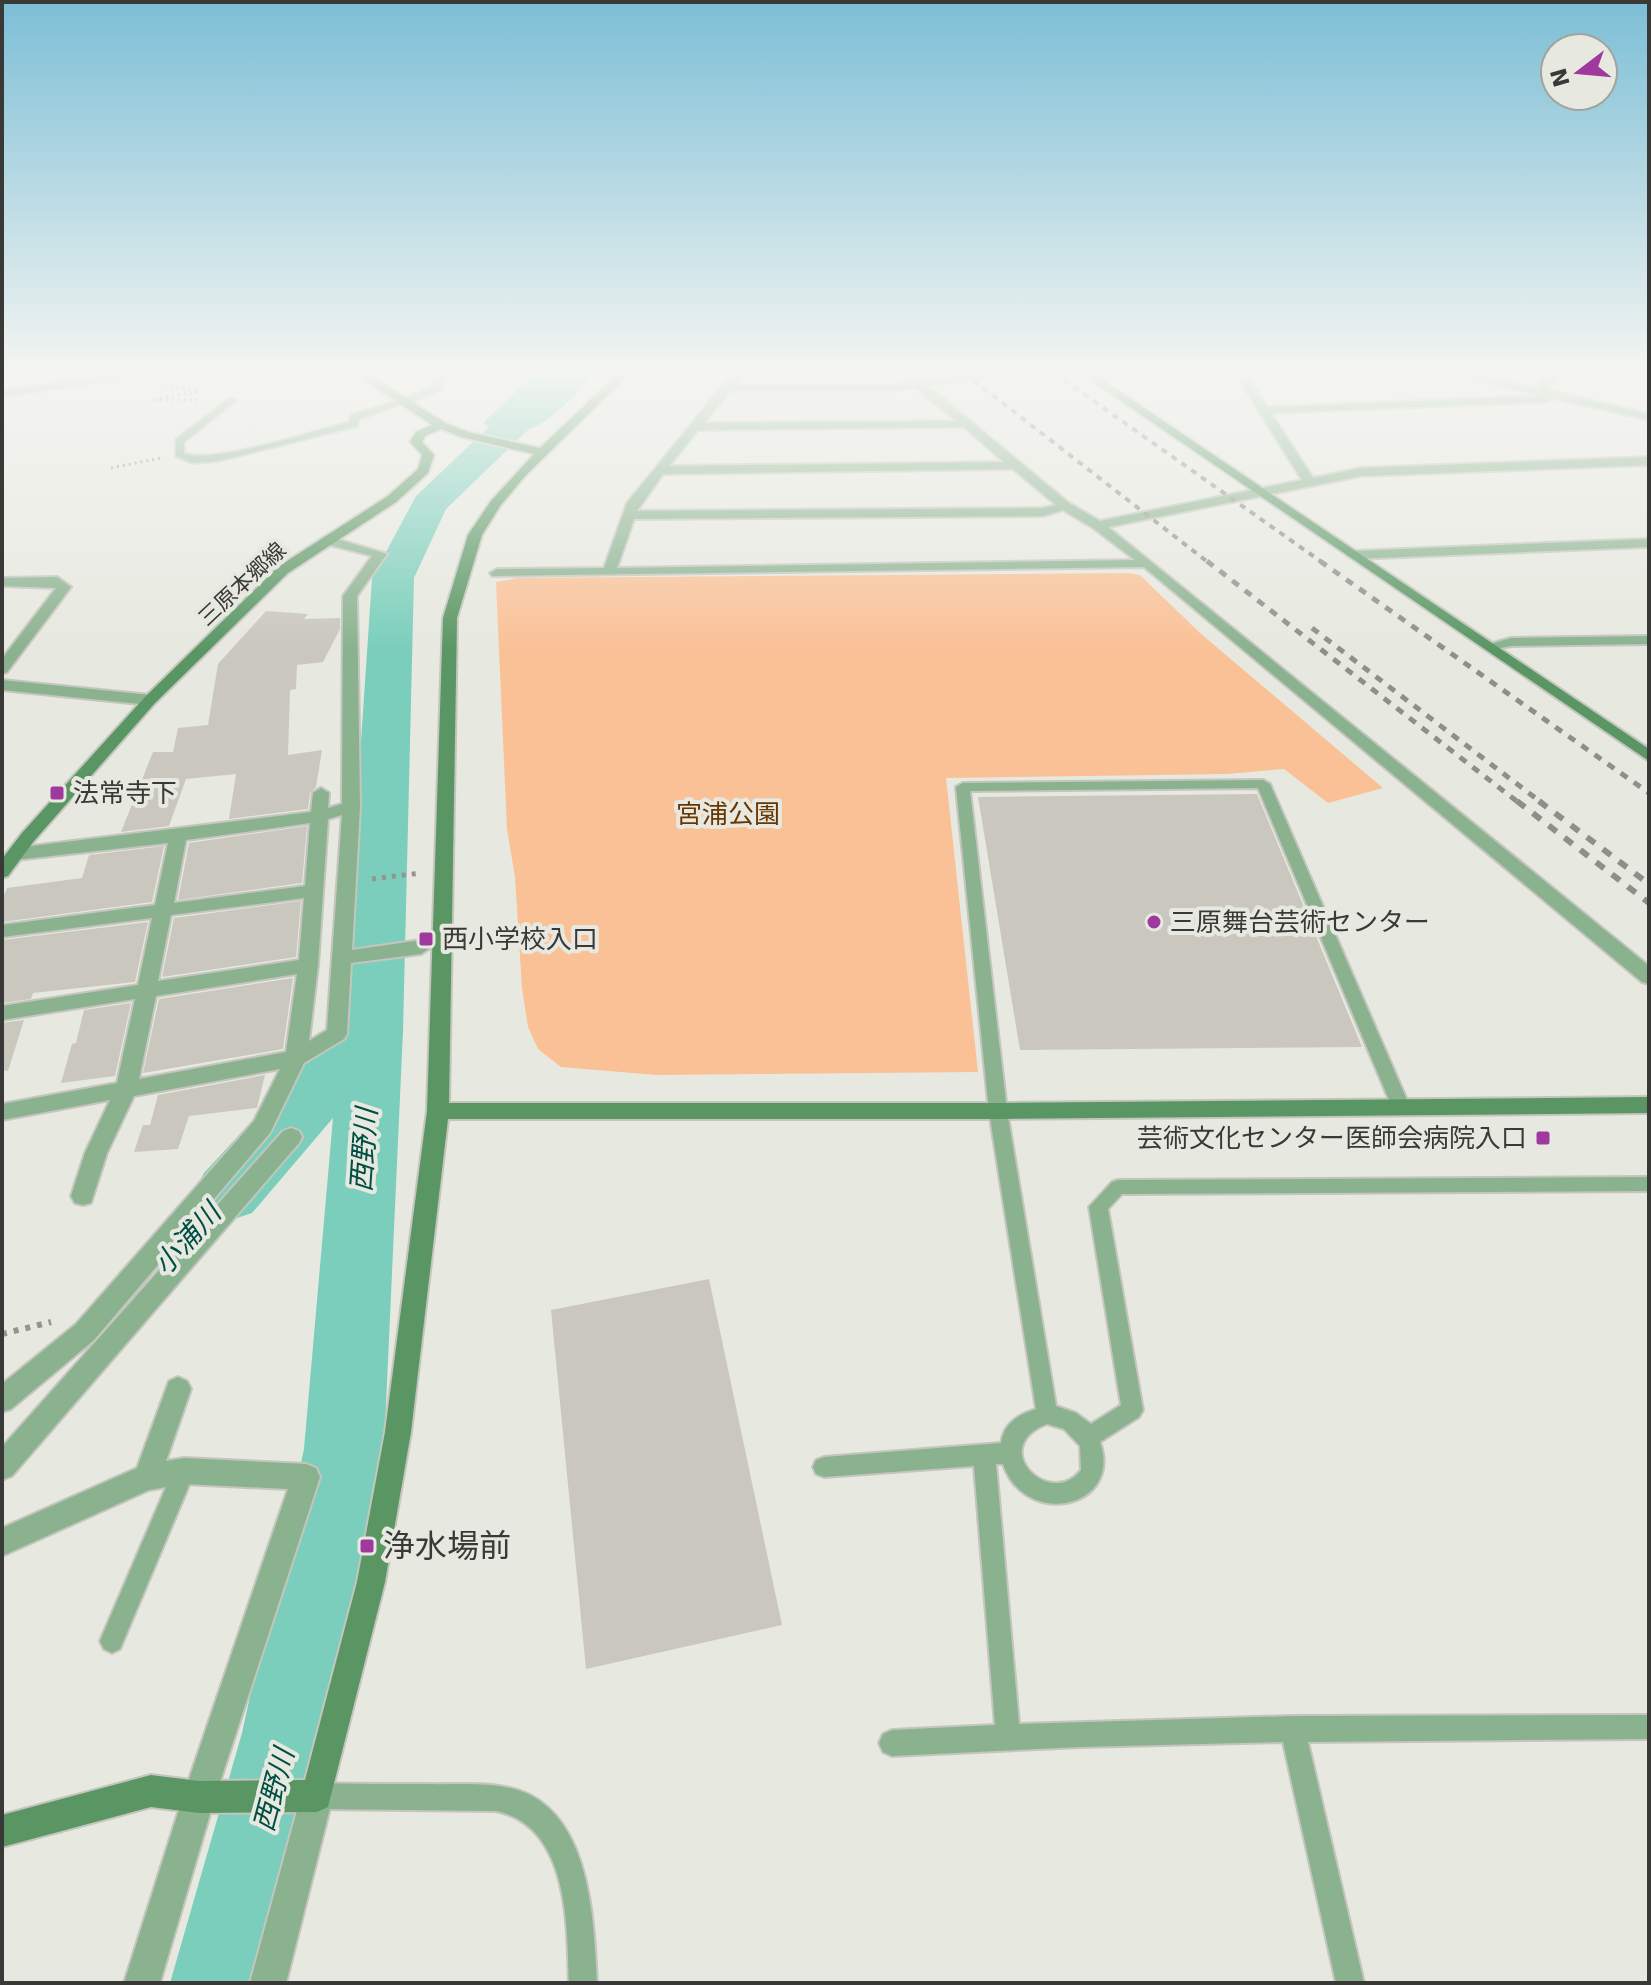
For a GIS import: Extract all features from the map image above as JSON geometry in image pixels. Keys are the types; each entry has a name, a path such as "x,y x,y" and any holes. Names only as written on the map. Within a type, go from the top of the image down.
{"street":[{"name":"三原本郷線","path":"2,872 150,700 283,570 392,499 425,466"},
{"path":"268,1983 371,1582 395,1447 438,1111 450,618 475,535 495,504 530,466"},
{"path":"609,572 633,503 664,466"},
{"path":"660,470 969,466"},
{"path":"1015,466 1065,506 1098,525 1147,563 1649,977"},
{"path":"1222,466 1649,756"},
{"path":"1299,466 1309,482"},
{"path":"1098,525 1309,482 1388,470 1515,466"},
{"path":"629,515 1043,512 1065,506"},
{"path":"2,1112 296,1058 337,1034 351,807 350,596 380,554 327,540"},
{"path":"1354,555 1649,543"},
{"path":"497,573 1121,566 1147,563"},
{"path":"2,582 57,581 64,587 2,669"},
{"path":"1490,646 1511,642 1649,640"},
{"path":"2,685 150,700"},
{"path":"2,1400 85,1332 262,1127 296,1058 308,965 311,891 321,793"},
{"path":"15,854 178,836 319,816 351,807"},
{"path":"83,1196 96,1153 127,1087 178,836"},
{"path":"2,931 311,891"},
{"path":"342,958 421,947"},
{"path":"2,1013 308,965"},
{"path":"438,1111 998,1111 1649,1105"},
{"path":"2,1467 291,1137"},
{"path":"147,1477 178,1389"},
{"path":"2,1542 147,1477 184,1471 306,1477 199,1797 142,1983"},
{"path":"2,1831 151,1791 199,1797 317,1796"}],"lane":[{"path":"1047,1414 998,1111 963,787 1263,784 1401,1107"},
{"path":"1088,1438 1132,1410 1098,1207 1118,1187 1649,1184"},
{"path":"1047,1414 1078,1425 1094,1453 1093,1469 1086,1482 1065,1493 1040,1492 1026,1483 1014,1469 1010,1453 1011,1438 1018,1425 1031,1417 1047,1414"},
{"path":"824,1467 1010,1453"},
{"path":"984,1455 1008,1736"},
{"path":"112,1641 184,1471"},
{"path":"892,1743 1008,1736 1292,1728 1649,1727"},
{"path":"1292,1728 1350,1983"},
{"path":"317,1796 496,1798 524,1806 545,1827 564,1854 575,1885 583,1983"}],"path":[{"path":"347,883 425,872"}],"green space":[{"name":"宮浦公園","path":"1140,575 1200,633 1383,788 1328,803 1284,769 1227,774 946,778 978,1072 656,1075 561,1067 538,1049 528,1027 522,988 515,877 507,829 496,582 517,578"}],"building":[{"path":"266,611 308,614 304,619 340,618 340,629 323,662 297,665 296,689 290,690 288,755 322,750 316,787 310,793 308,809 229,819 236,774 186,779 169,826 121,832 153,752 173,752 178,728 208,725 218,664"},
{"name":"三原舞台芸術センター","path":"1257,794 1362,1047 1020,1050 978,797"},
{"path":"307,826 302,883 178,900 189,843"},
{"path":"164,846 152,902 2,922 2,900 7,888 82,878 89,855"},
{"path":"301,901 296,957 162,977 174,918"},
{"path":"148,922 135,982 33,993 31,999 2,1003 2,940"},
{"path":"293,978 283,1049 143,1073 159,999"},
{"path":"131,1003 115,1076 61,1083 84,1010"},
{"path":"24,1020 8,1071 2,1070 2,1023"},
{"path":"265,1075 257,1108 189,1116 178,1149 134,1152 143,1125 150,1125 158,1095"},
{"path":"709,1279 782,1625 586,1669 551,1310"}],"waterway":[{"name":"西野川","path":"372,1031 393,578 429,504 468,466"},
{"name":"西野川","path":"223,1983 289,1733 344,1449 372,1031"},
{"name":"小浦川","path":"228,1193 372,1031"}],"railway":[{"path":"1083,466 1209,563"},
{"path":"1185,466 1323,563"},
{"path":"1207,561 1519,803"},
{"path":"1320,561 1649,793"},
{"path":"1312,628 1542,803"},
{"path":"1517,801 1649,903"},
{"path":"1539,801 1649,884"}],"place":[{"name":"法常寺下","path":"57,793"},
{"name":"三原舞台芸術センター","path":"1154,922"},
{"name":"西小学校入口","path":"426,939"},
{"name":"芸術文化センター医師会病院入口","path":"1543,1138"},
{"name":"浄水場前","path":"367,1546"}]}
